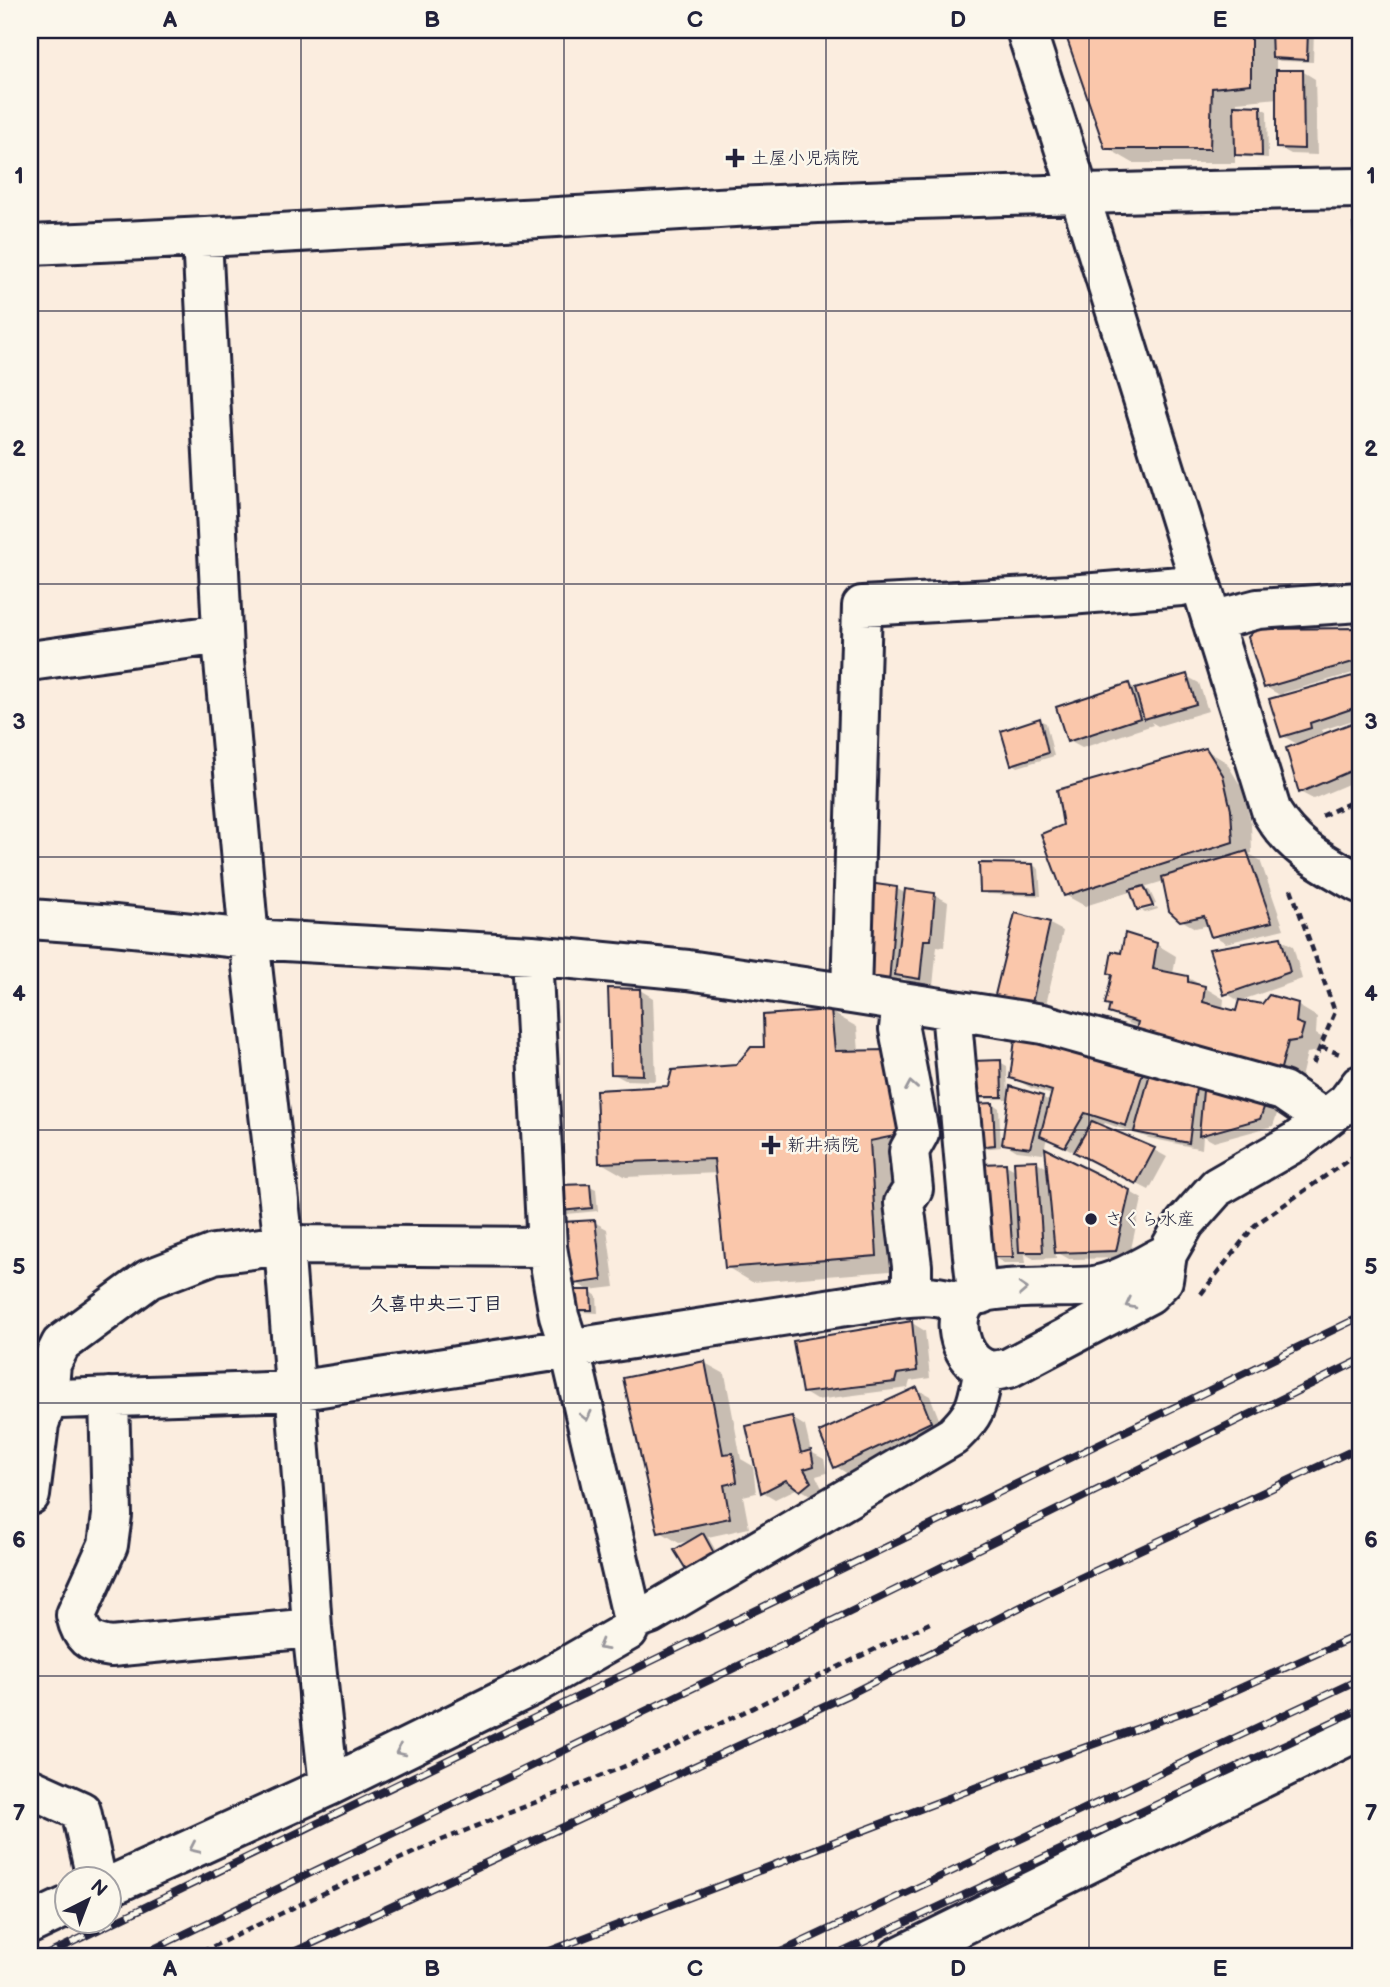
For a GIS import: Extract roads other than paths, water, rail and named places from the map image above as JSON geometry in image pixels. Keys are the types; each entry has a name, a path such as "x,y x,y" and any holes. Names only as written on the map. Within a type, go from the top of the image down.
{"street":[{"path":"1026,30 1272,813 1283,831 1360,894"},
{"path":"30,245 202,239 817,203 1079,193 1360,188"},
{"path":"202,239 222,635 250,939 284,1245 312,1628 328,1786"},
{"path":"851,994 862,606 1069,595 1181,586 1200,579"},
{"path":"1212,621 1258,608 1360,602"},
{"path":"30,661 222,635"},
{"path":"30,919 250,939 532,955 688,970 851,994 1043,1024 1283,1091 1324,1119"},
{"path":"122,1881 328,1786 534,1685 628,1631 633,1620 570,1350 559,1316 547,1247 532,955"},
{"path":"902,1002 899,1029 919,1133 909,1150 913,1189 904,1203 912,1266 912,1296"},
{"path":"951,1010 976,1282 973,1299 957,1319 964,1351 971,1361 984,1369 1009,1368 1149,1294 1163,1280 1167,1254 1185,1223 1217,1187 1297,1141 1347,1102 1360,1085"},
{"path":"30,1495 39,1424 39,1399 61,1344 149,1279 214,1254 284,1245 547,1247"},
{"path":"39,1399 295,1391 912,1296 973,1299 1000,1290 1095,1286 1116,1280 1167,1254"},
{"path":"633,1620 650,1614 953,1436 967,1423 976,1408 984,1369"},
{"path":"108,1397 112,1515 108,1545 76,1615 85,1636 95,1645 111,1647 312,1628"},
{"path":"898,1957 1360,1730"},
{"path":"30,1788 81,1811 93,1864"},
{"path":"30,1924 52,1914"}],"railway":[{"path":"42,1957 1360,1317"},
{"path":"137,1957 881,1597 1360,1360"},
{"path":"283,1957 852,1693 1054,1590 1360,1447"},
{"path":"534,1957 1019,1771 1203,1705 1360,1634"},
{"path":"770,1957 1360,1679"},
{"path":"832,1957 1360,1709"}],"place":[{"name":"土屋小児病院","path":"735,158"},
{"name":"新井病院","path":"771,1145"},
{"name":"さくら水産","path":"1091,1219"}],"district":[{"name":"久喜中央二丁目","path":"436,1304"}]}
